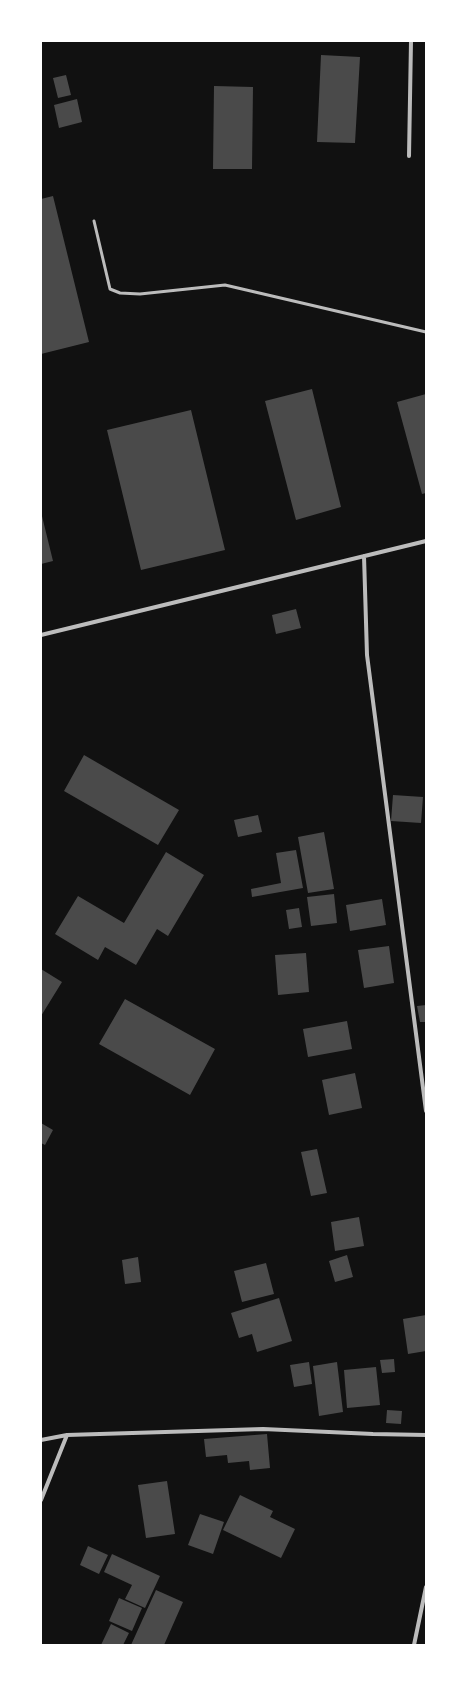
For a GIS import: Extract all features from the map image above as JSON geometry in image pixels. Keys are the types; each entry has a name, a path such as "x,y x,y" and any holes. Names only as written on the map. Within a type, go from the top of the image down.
{"street":[{"path":"409,156 411,41"},
{"path":"41,635 426,541"},
{"path":"364,556 367,655 426,1111"},
{"path":"41,1440 67,1435 263,1429 426,1435"},
{"path":"41,1500 67,1435"},
{"path":"414,1645 426,1587"}],"lane":[{"path":"94,221 110,290 120,293 140,294 225,285 426,332"}],"building":[{"path":"321,55 360,57 355,143 317,142"},
{"path":"66,75 71,95 58,98 53,78"},
{"path":"214,86 253,87 252,169 213,169"},
{"path":"77,99 82,122 59,128 54,105"},
{"path":"53,196 89,342 41,354 41,199"},
{"path":"312,389 341,507 296,520 265,401"},
{"path":"426,394 426,493 422,494 397,402"},
{"path":"191,410 225,550 141,570 107,430"},
{"path":"41,512 53,561 41,564"},
{"path":"296,609 301,628 276,634 272,615"},
{"path":"84,755 179,810 158,845 64,791"},
{"path":"393,795 423,797 421,823 391,821"},
{"path":"258,815 262,832 238,837 234,820"},
{"path":"324,832 334,889 308,893 298,837"},
{"path":"296,850 303,888 252,897 251,889 281,883 276,853"},
{"path":"166,852 204,875 168,936 157,929 136,965 105,947 98,960 55,934 78,896 124,923"},
{"path":"334,894 337,923 311,926 307,897"},
{"path":"382,899 386,925 350,931 346,905"},
{"path":"299,908 302,927 289,929 286,910"},
{"path":"389,946 394,983 364,988 358,950"},
{"path":"306,953 309,992 278,995 275,955"},
{"path":"41,969 62,982 41,1016"},
{"path":"125,999 215,1049 190,1095 99,1044"},
{"path":"426,1005 426,1022 420,1022 417,1006"},
{"path":"347,1021 352,1049 308,1057 303,1029"},
{"path":"355,1073 362,1108 329,1115 322,1080"},
{"path":"41,1123 53,1130 45,1145 41,1143"},
{"path":"317,1149 327,1193 311,1196 301,1152"},
{"path":"359,1217 364,1246 335,1251 331,1222"},
{"path":"347,1255 353,1277 335,1282 329,1261"},
{"path":"138,1257 141,1282 125,1284 122,1260"},
{"path":"266,1263 274,1294 242,1302 234,1271"},
{"path":"279,1298 292,1341 257,1352 252,1334 239,1338 231,1313"},
{"path":"426,1315 426,1351 408,1354 403,1319"},
{"path":"394,1359 395,1372 382,1373 380,1360"},
{"path":"309,1362 312,1384 294,1387 290,1365"},
{"path":"337,1362 343,1412 319,1416 313,1366"},
{"path":"376,1367 380,1405 347,1408 344,1370"},
{"path":"387,1410 402,1411 401,1424 386,1423"},
{"path":"267,1434 270,1468 250,1470 249,1461 228,1463 227,1455 206,1457 204,1439"},
{"path":"167,1481 175,1534 146,1538 138,1485"},
{"path":"240,1495 273,1511 270,1517 295,1529 281,1558 223,1530"},
{"path":"200,1514 224,1522 213,1554 188,1545"},
{"path":"88,1546 108,1555 99,1574 80,1565"},
{"path":"112,1554 160,1576 145,1608 125,1599 132,1585 104,1572"},
{"path":"156,1590 183,1602 164,1645 131,1645"},
{"path":"119,1598 142,1608 132,1631 109,1621"},
{"path":"111,1624 129,1633 123,1645 101,1645"}]}
